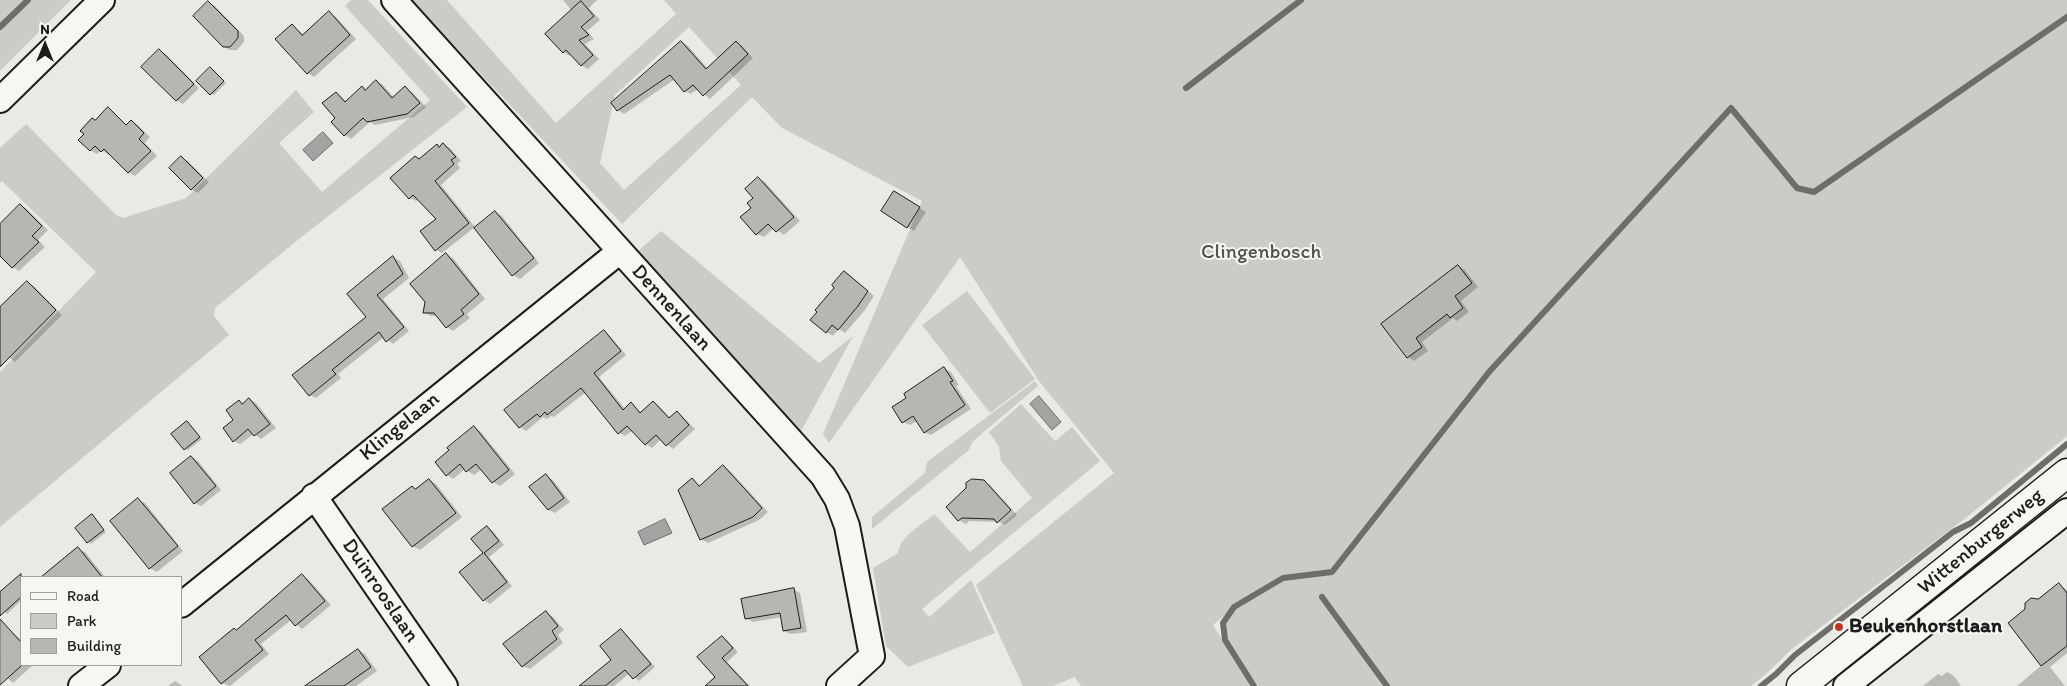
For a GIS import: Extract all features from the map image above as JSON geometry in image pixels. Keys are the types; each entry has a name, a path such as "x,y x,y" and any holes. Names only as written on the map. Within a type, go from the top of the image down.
{"street":[{"path":"0,100 102,0"},
{"name":"Dennenlaan","path":"394,0 823,476 837,499 847,526 872,656 839,686"},
{"name":"Klingelaan","path":"182,604 620,251"},
{"name":"Wittenburgerweg","path":"1801,686 2067,473"},
{"name":"Duinrooslaan","path":"314,496 445,686"},
{"name":"Wittenburgerweg","path":"1846,686 2067,511"},
{"path":"82,686 107,666"}],"green space":[{"path":"0,0 71,0 0,71"},
{"path":"351,0 368,0 467,107 294,243 215,308 214,316 229,335 0,527 0,372 96,272 2,181 0,183 0,148 26,124 116,215 123,218 186,198 296,90 314,112 279,143 322,192 430,100 345,6"},
{"name":"Clingenbosch","path":"411,0 447,0 556,123 676,14 664,0 2067,0 2067,436 1967,517 1793,648 1751,686 1259,686 1234,656 1225,638 1224,622 1232,609 1213,625 1249,682 1249,686 1081,686 1075,677 1053,686 1023,686 976,585 1114,473 1039,381 960,257 829,443 823,434 922,201 782,128 752,97 622,224","holes":["689,27 741,85 624,190 600,163 615,95"]},
{"path":"661,231 819,363 853,336 800,433 636,253"},
{"path":"967,291 1035,379 990,413 922,325"},
{"path":"1035,381 1038,386 972,442 969,450 872,529 872,517 925,473 927,462"},
{"path":"1021,404 1055,441 1072,427 1100,461 922,609 929,617 971,580 995,633 908,667 886,646 873,568 898,553 907,536 934,514 970,552 1032,498 1001,461 999,447 989,432"}],"shaded area":[{"path":"323,132 333,143 313,161 303,150"},
{"path":"1039,396 1061,422 1052,430 1030,404"},
{"path":"665,519 672,533 644,545 638,532"}],"building":[{"path":"208,1 238,31 238,38 230,47 223,47 193,16"},
{"path":"581,1 594,16 581,27 589,35 579,40 593,55 581,66 566,50 563,53 545,34"},
{"path":"329,11 350,35 307,74 275,39 292,24 302,35"},
{"path":"681,41 706,69 736,41 748,54 703,96 693,85 684,92 670,75 617,111 611,103"},
{"path":"159,49 194,84 176,101 141,67"},
{"path":"210,67 224,81 210,95 196,81"},
{"path":"376,80 392,98 405,86 420,103 407,114 367,122 363,118 344,136 331,122 335,118 322,103 336,92 345,102 362,86 365,90"},
{"path":"108,107 126,125 131,120 144,133 139,139 151,151 128,173 104,149 101,152 95,146 90,151 78,140 84,134 80,131 92,118 95,120"},
{"path":"443,143 456,157 451,160 454,164 435,181 469,223 435,251 420,231 436,219 413,195 409,199 390,178 415,156 419,159 437,144 439,147"},
{"path":"181,156 203,178 191,190 169,168"},
{"path":"758,177 794,217 776,232 768,224 756,235 740,217 751,208 747,203 753,198 745,189"},
{"path":"894,191 920,207 907,228 881,211"},
{"path":"20,204 42,226 32,236 39,242 12,268 0,256 0,224"},
{"path":"495,211 534,258 512,276 474,228"},
{"path":"446,253 479,294 461,310 464,314 446,328 434,313 423,313 425,302 410,284"},
{"path":"393,256 403,274 377,295 404,327 386,342 379,332 332,370 336,374 309,396 292,375 366,317 347,294"},
{"path":"1458,265 1472,283 1455,296 1463,308 1450,318 1447,314 1416,338 1422,347 1407,358 1381,324"},
{"path":"844,271 868,291 838,330 832,325 826,333 810,320 817,312 815,310 834,288 832,285"},
{"path":"27,281 56,310 0,367 0,307"},
{"path":"604,330 621,351 594,373 623,410 631,402 640,413 653,401 669,418 677,411 689,425 666,446 656,435 645,445 627,426 618,434 581,388 547,415 545,412 540,417 537,414 519,428 504,410"},
{"path":"944,367 953,381 950,382 965,405 924,433 913,416 902,423 892,407 906,398 904,394"},
{"path":"249,398 270,424 254,436 248,429 233,442 223,428 233,420 226,410 239,400 242,404"},
{"path":"187,421 200,437 184,450 171,434"},
{"path":"474,426 509,470 492,483 476,464 466,472 460,464 446,476 435,462 449,450 447,448"},
{"path":"191,456 216,486 194,504 170,473"},
{"path":"723,465 762,508 753,517 700,540 678,490 692,478 699,486"},
{"path":"546,474 564,498 548,510 529,487"},
{"path":"429,479 456,513 412,547 382,509 412,486 415,489"},
{"path":"972,479 984,480 1011,510 997,523 994,519 962,518 958,521 946,507 966,488 966,483"},
{"path":"138,498 178,546 149,569 110,521"},
{"path":"92,514 104,530 87,543 75,528"},
{"path":"487,526 499,541 484,553 507,582 483,601 459,572 483,553 471,539"},
{"path":"78,547 101,576 42,576"},
{"path":"21,574 20,598 0,616 0,592"},
{"path":"302,574 325,601 295,626 286,615 255,640 263,650 221,684 199,657 234,628 236,630"},
{"path":"2059,583 2067,593 2067,646 2041,666 2008,623 2025,609 2025,603 2031,598 2038,599"},
{"path":"794,588 801,628 783,631 780,613 745,619 741,599"},
{"path":"546,611 558,626 552,631 557,639 522,667 503,644"},
{"path":"0,619 20,641 21,666 0,685"},
{"path":"621,629 651,664 633,679 625,670 605,686 579,686 611,660 600,646"},
{"path":"722,636 733,648 722,658 748,686 705,686 715,677 697,657"},
{"path":"358,649 371,667 344,686 305,686"}],"waterway":[{"path":"0,27 28,0"},
{"path":"1186,88 1301,0"},
{"path":"1254,686 1225,640 1223,623 1234,607 1283,578 1332,572 1489,372 1731,108 1797,188 1814,192 2067,17"},
{"path":"1761,686 1795,655 1953,532 1971,523 2067,444"},
{"path":"1322,597 1387,686"}],"place":[{"name":"Beukenhorstlaan","path":"1839,627"}]}
